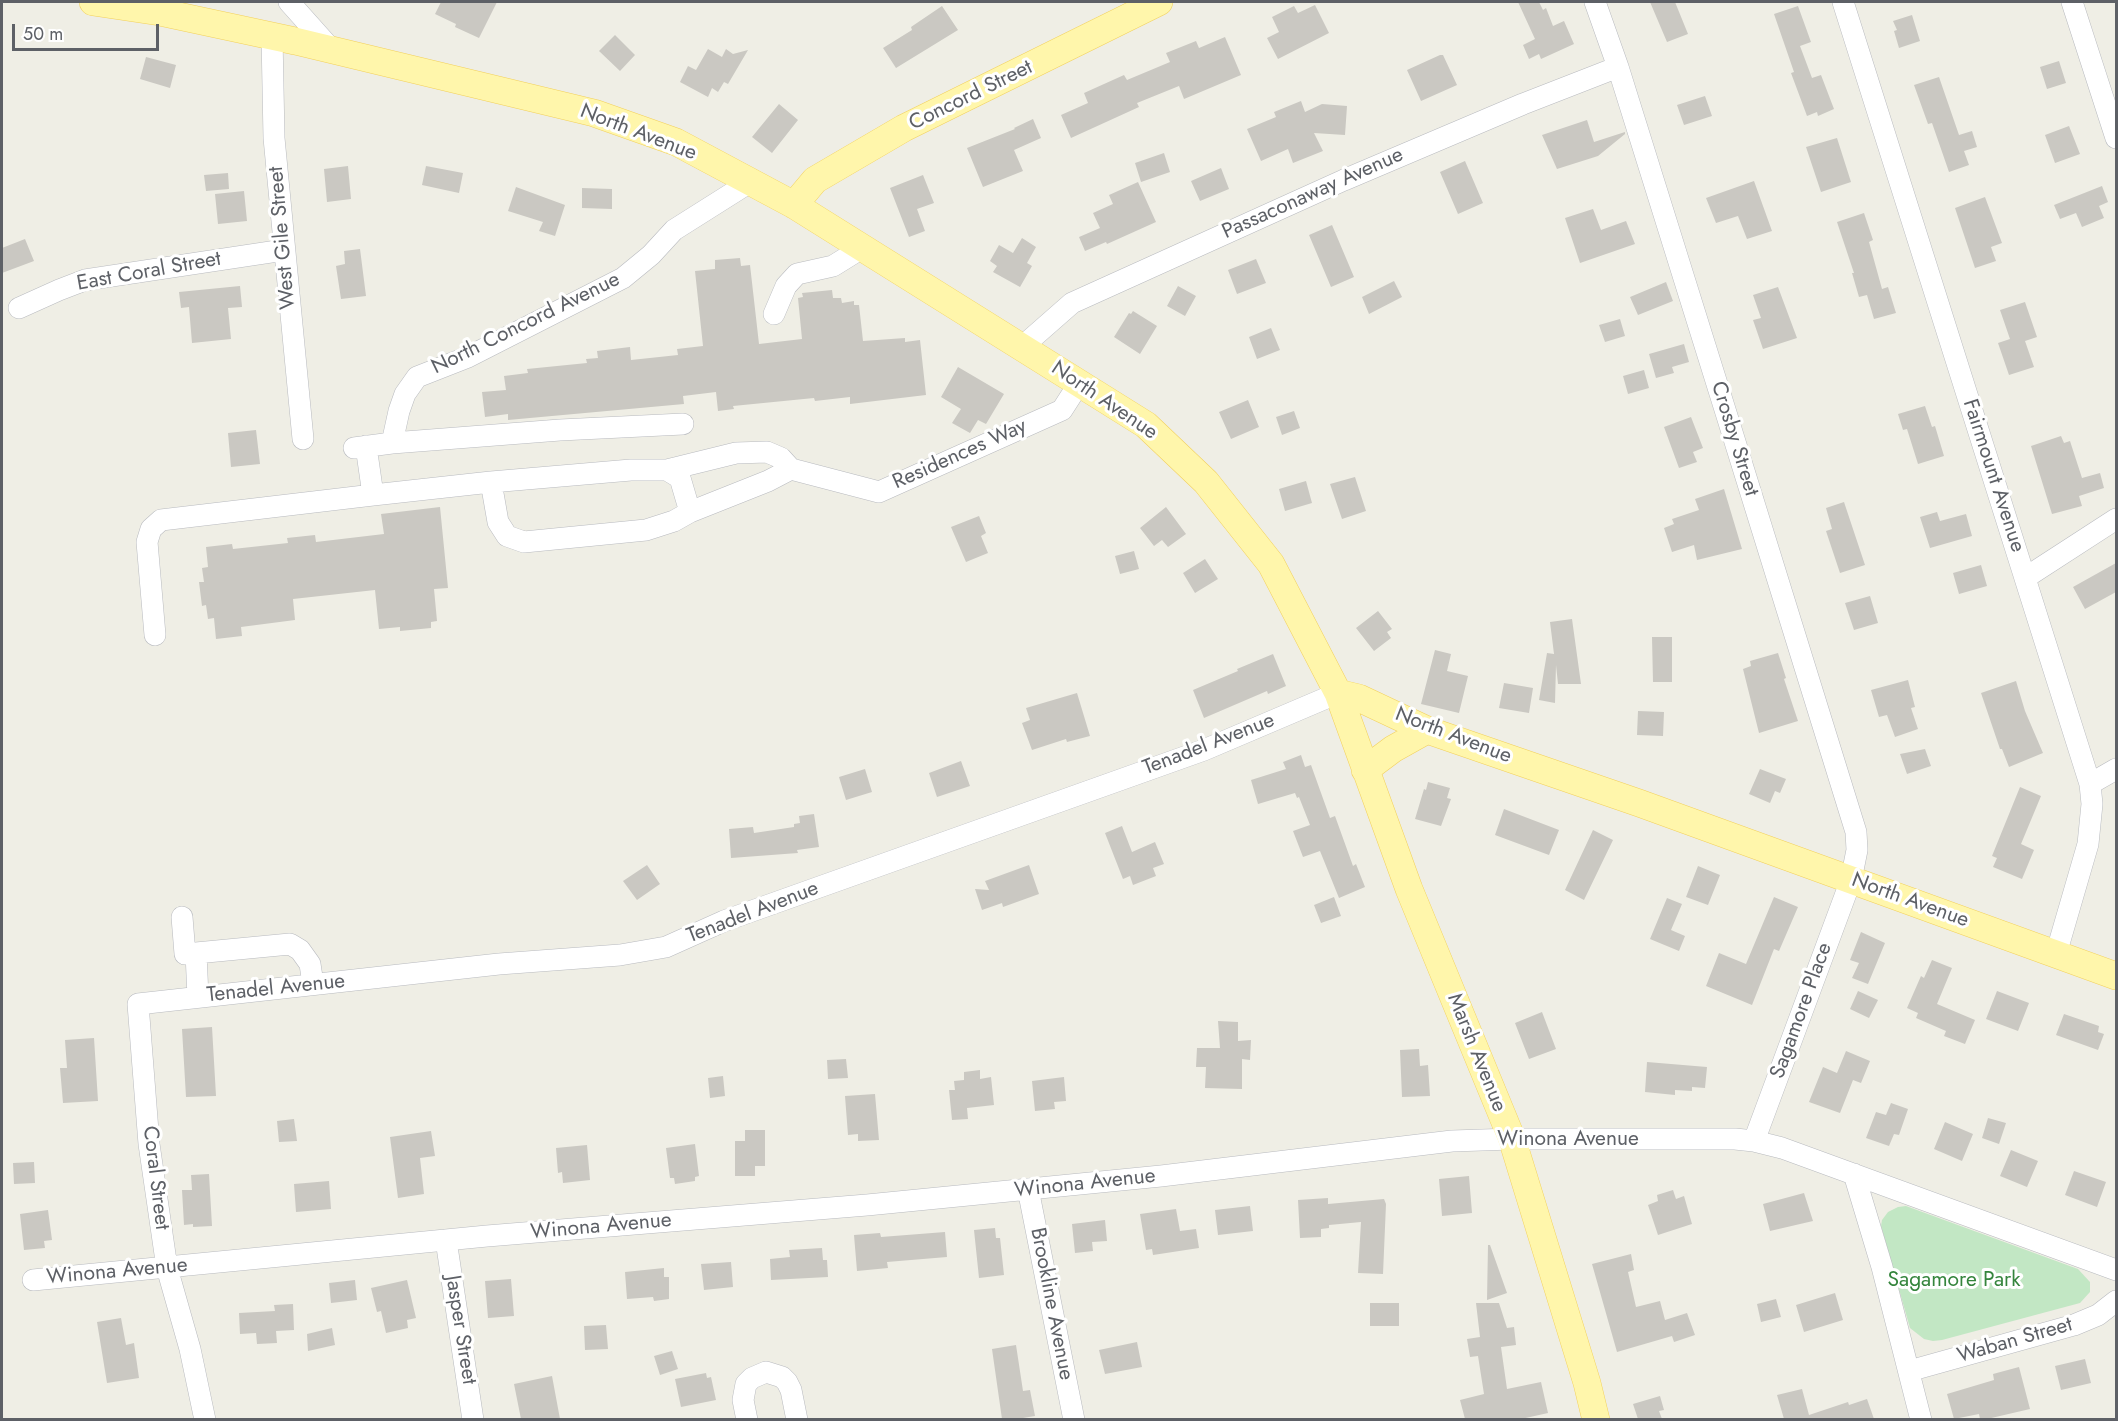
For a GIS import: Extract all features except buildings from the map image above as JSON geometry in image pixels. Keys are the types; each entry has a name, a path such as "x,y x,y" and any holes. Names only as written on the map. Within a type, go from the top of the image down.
{"main road":[{"name":"North Avenue","path":"93,2 163,7 272,36 594,113 676,142 794,205 1023,346 1146,425 1206,482 1272,564 1338,693 1359,698 1427,730 1650,807 2116,976"},
{"name":"Concord Street","path":"794,205 815,180 904,128 1159,2"},
{"name":"Marsh Avenue","path":"1338,693 1409,889 1512,1139 1596,1419"},
{"path":"1365,770 1393,749 1427,730"}],"street":[{"path":"289,2 331,50"},
{"name":"Crosby Street","path":"1595,2 1852,817 1857,850 1851,880"},
{"name":"Fairmount Avenue","path":"1843,2 2090,784 2092,804 2088,844 2056,954"},
{"path":"2072,2 2116,138"},
{"name":"West Gile Street","path":"272,36 274,138 303,439"},
{"name":"Passaconaway Avenue","path":"1023,346 1072,303 1344,180 1522,104 1617,67"},
{"name":"North Concord Avenue","path":"392,443 405,394 417,377 468,357 623,278 651,255 674,230 750,182"},
{"path":"774,314 786,286 797,274 833,266 862,248"},
{"name":"East Coral Street","path":"20,308 85,280 284,250"},
{"name":"Residences Way","path":"791,469 879,492 1062,410 1080,382"},
{"path":"373,495 360,447 560,430 683,424"},
{"path":"155,635 147,542 151,529 161,520 492,482 631,470 667,470 736,453 767,452 781,458 791,469 674,521 646,530 524,542 507,536 498,522 492,482"},
{"path":"667,470 680,478 690,512"},
{"path":"2025,578 2116,519"},
{"name":"Tenadel Avenue","path":"138,1004 499,964 620,956 666,947 724,921 1204,750 1338,693"},
{"path":"2090,784 2116,769"},
{"name":"Sagamore Place","path":"1754,1141 1851,880"},
{"path":"182,917 185,954 290,944 300,950 310,964 313,984"},
{"path":"196,953 198,997"},
{"name":"Coral Street","path":"138,1004 149,1144 167,1268 190,1348 205,1419"},
{"name":"Winona Avenue","path":"33,1280 446,1240 867,1205 1161,1176 1452,1141 1512,1139 1754,1141 1782,1148 2116,1270"},
{"path":"1854,1174 1882,1267 1921,1419"},
{"name":"Brookline Avenue","path":"1028,1189 1074,1419"},
{"name":"Jasper Street","path":"446,1240 473,1419"},
{"name":"Waban Street","path":"1909,1371 2074,1325 2098,1315 2116,1300"},
{"path":"747,1419 743,1400 746,1384 752,1378 766,1372 782,1377 787,1382 797,1419"}],"green space":[{"name":"Sagamore Park","path":"1906,1206 2078,1269 2090,1282 2090,1292 2080,1303 1942,1340 1924,1339 1910,1328 1881,1226 1888,1212"}]}
